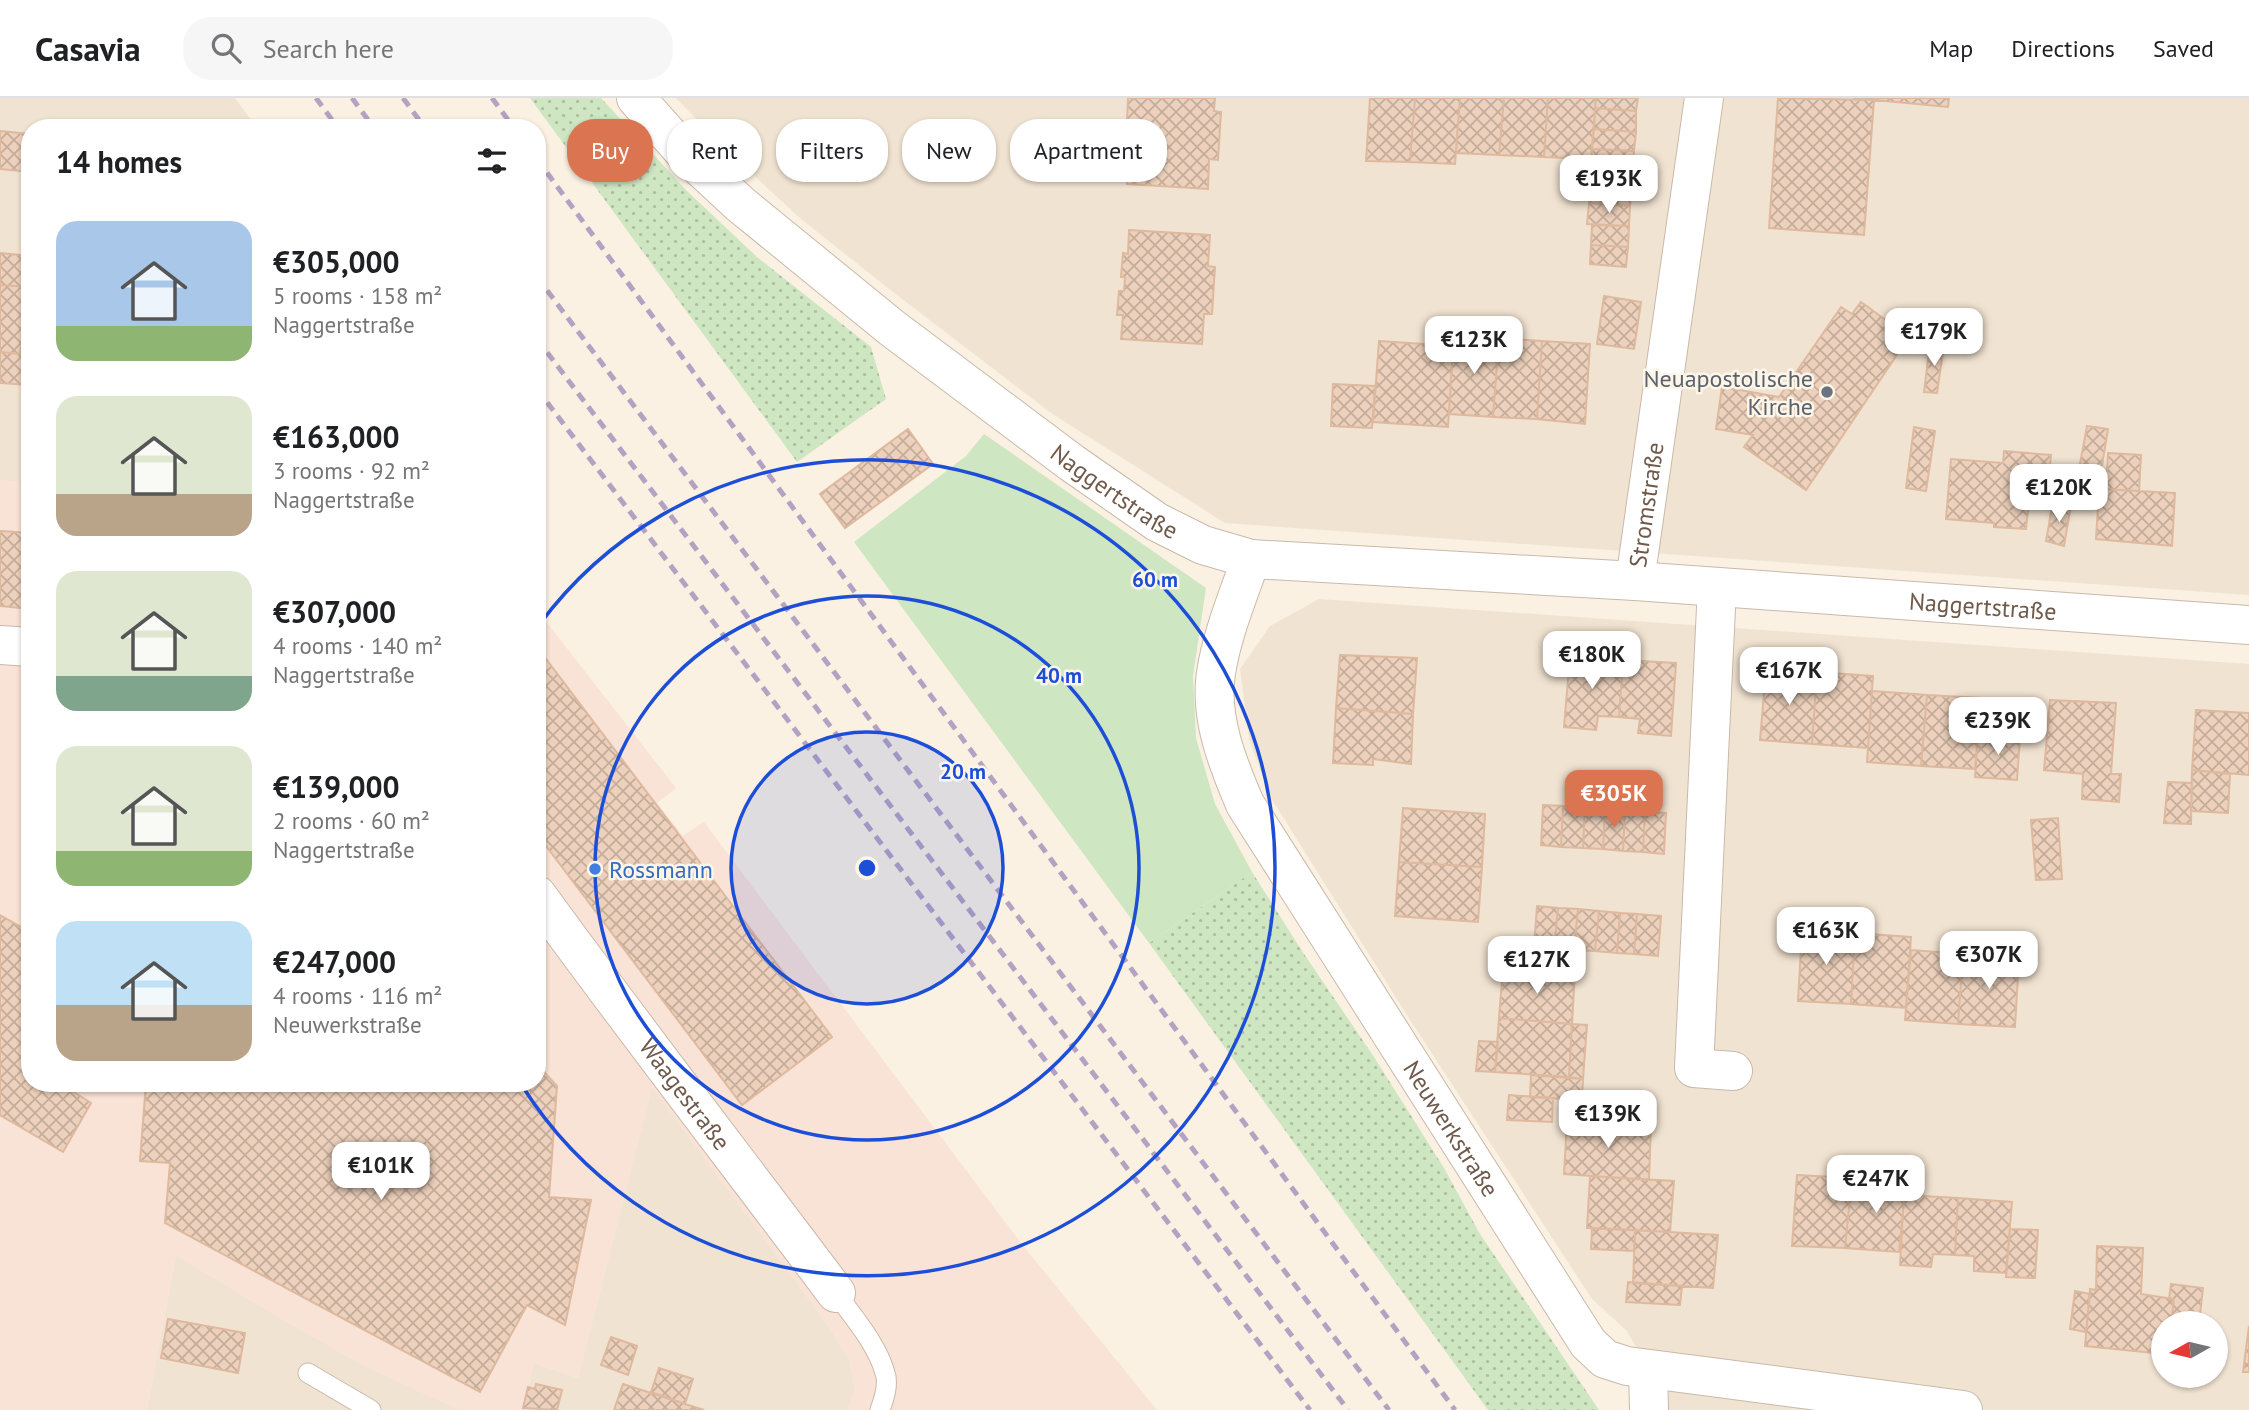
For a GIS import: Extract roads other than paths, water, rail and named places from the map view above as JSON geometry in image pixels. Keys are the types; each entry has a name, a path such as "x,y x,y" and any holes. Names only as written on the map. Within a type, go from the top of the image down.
{"street":[{"name":"Naggertstraße","path":"636,98 684,152 740,204 892,328 1072,463 1157,522 1203,545 1251,559 1636,581 2249,625"},
{"name":"Stromstraße","path":"1636,581 1704,98"},
{"name":"Neuwerkstraße","path":"1251,559 1228,622 1215,674 1215,701 1220,734 1230,769 1245,804 1572,1322 1588,1343 1605,1359 1648,1370 1963,1410"},
{"path":"1717,587 1694,1068 1733,1071"},
{"path":"0,645 21,646"},
{"name":"Waagestraße","path":"546,907 612,999 836,1293"},
{"path":"1648,1370 1649,1410"}],"lane":[{"path":"836,1293 873,1348 886,1374 886,1390 880,1410"},
{"path":"308,1373 371,1410"}],"railway":[{"path":"316,98 331,119"},
{"path":"352,98 367,119"},
{"path":"403,98 418,119"},
{"path":"492,98 507,119"},
{"path":"546,171 1455,1410"},
{"path":"546,289 1389,1410"},
{"path":"546,351 1348,1410"},
{"path":"546,401 1310,1410"}],"place":[{"name":"Neuapostolische Kirche","path":"1827,392"},
{"name":"Rossmann","path":"595,869"}]}
